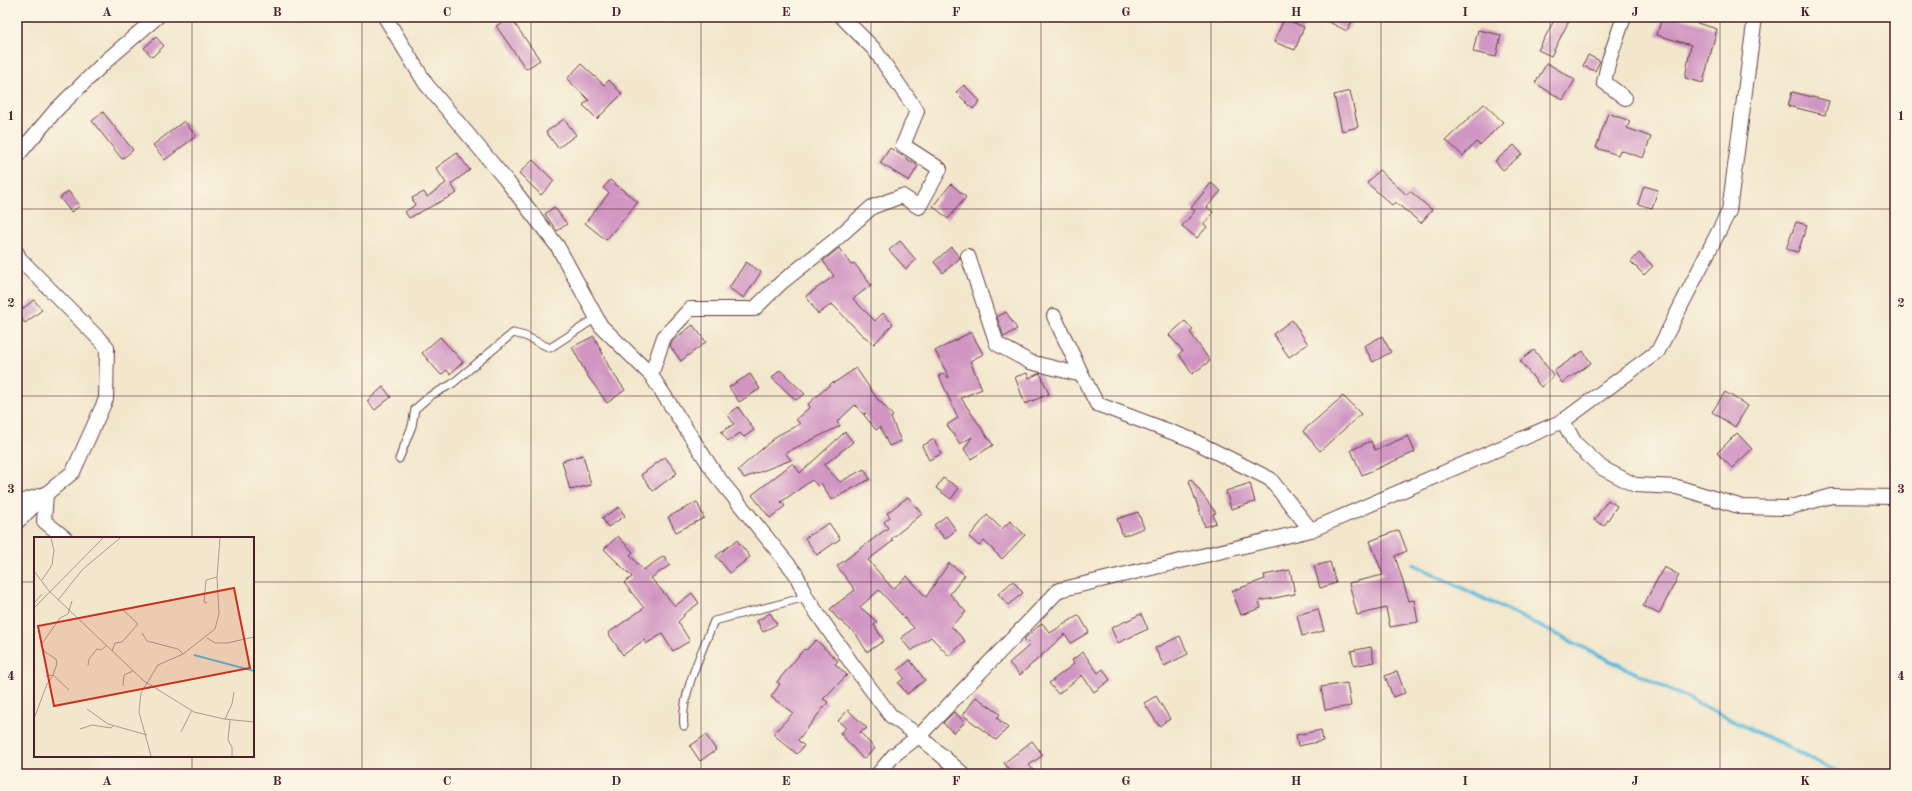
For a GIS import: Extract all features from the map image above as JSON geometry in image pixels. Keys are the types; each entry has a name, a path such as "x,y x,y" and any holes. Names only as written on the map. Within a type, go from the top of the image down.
{"street":[{"path":"17,156 56,110 106,61 158,17"},
{"path":"385,17 426,84 506,180 558,247 601,326 650,375 716,476 796,574 806,597 852,664 891,716 919,736 963,774"},
{"path":"650,375 664,337 690,309 754,309 782,282 834,241 872,207 902,196 919,207 940,169 903,145 917,111 874,48 842,17"},
{"path":"1624,17 1609,60 1604,82 1625,98"},
{"path":"878,774 894,755 919,736 1059,590 1311,530 1563,421 1658,351 1729,211 1755,17"},
{"path":"17,253 19,258 107,347 106,399 73,472 46,494 17,522"},
{"path":"968,256 997,344 1030,362 1082,375"},
{"path":"1054,316 1097,404 1190,439 1270,479 1311,530"},
{"path":"1563,421 1575,443 1602,468 1635,485 1677,487 1742,506 1787,508 1832,496 1895,497"},
{"path":"17,503 46,494"},
{"path":"46,494 44,521 64,537"}],"lane":[{"path":"399,459 412,426 415,409 430,396 452,384 513,333 525,336 550,348 596,318"},
{"path":"684,726 683,716 694,671 714,621 806,597"}],"building":[{"path":"510,17 540,60 526,69 496,26"},
{"path":"1319,17 1354,17 1347,31"},
{"path":"1556,17 1571,17 1551,56 1538,50"},
{"path":"1662,17 1677,17 1717,29 1703,83 1685,78 1691,45 1657,35"},
{"path":"1284,19 1304,27 1295,50 1274,42"},
{"path":"1478,30 1501,35 1496,57 1473,52"},
{"path":"156,37 164,46 152,57 144,48"},
{"path":"1588,55 1600,61 1595,71 1583,66"},
{"path":"1547,63 1575,80 1563,100 1535,83"},
{"path":"581,64 604,85 609,80 622,94 597,119 583,105 589,100 567,79"},
{"path":"964,85 980,101 973,109 956,92"},
{"path":"1350,91 1358,127 1342,131 1334,95"},
{"path":"1792,92 1829,101 1825,115 1788,106"},
{"path":"1484,104 1503,122 1480,145 1476,142 1463,156 1446,140"},
{"path":"103,112 133,150 122,159 92,121"},
{"path":"1608,113 1630,121 1627,128 1651,137 1643,158 1620,150 1618,155 1596,148"},
{"path":"564,119 576,135 558,148 546,132"},
{"path":"184,121 196,136 165,160 153,145"},
{"path":"1514,145 1522,154 1503,170 1495,161"},
{"path":"890,148 918,166 909,181 880,163"},
{"path":"457,153 470,170 451,184 457,193 409,218 405,212 415,205 412,198 424,192 427,197 446,183 436,168"},
{"path":"533,160 554,181 541,195 519,173"},
{"path":"1379,170 1407,195 1410,191 1432,210 1421,223 1395,202 1392,205 1367,183"},
{"path":"610,180 638,202 606,240 585,223 609,193 603,188"},
{"path":"1211,183 1221,191 1207,207 1213,212 1204,224 1207,227 1197,238 1182,226 1195,211 1191,208"},
{"path":"951,184 966,197 948,219 933,206"},
{"path":"1644,186 1658,190 1652,208 1638,204"},
{"path":"68,191 80,206 71,212 60,198"},
{"path":"554,207 567,224 557,231 545,214"},
{"path":"1796,222 1807,225 1798,252 1786,249"},
{"path":"900,241 916,260 906,269 889,250"},
{"path":"951,247 960,258 943,273 934,262"},
{"path":"839,248 851,265 854,263 871,285 853,299 875,321 883,313 893,324 874,344 861,334 832,304 818,314 806,296 834,276 823,261"},
{"path":"1639,253 1653,266 1644,275 1631,262"},
{"path":"746,262 761,272 744,298 729,288"},
{"path":"34,300 42,310 25,323 17,313"},
{"path":"1006,312 1017,329 1004,337 997,317"},
{"path":"1292,320 1308,344 1289,357 1273,334"},
{"path":"1185,321 1193,330 1190,332 1210,361 1192,374 1179,354 1183,351 1169,335"},
{"path":"693,325 706,342 681,361 670,346 673,340"},
{"path":"971,332 983,354 970,361 982,389 961,398 993,445 971,459 964,449 972,437 960,444 947,425 958,418 939,376 944,373 948,378 949,377 935,351"},
{"path":"594,336 610,369 625,390 607,403 587,375 572,347"},
{"path":"1382,336 1391,352 1373,362 1364,346"},
{"path":"440,337 463,362 450,374 447,370 441,375 422,353"},
{"path":"1534,350 1554,376 1541,387 1520,361"},
{"path":"1583,351 1591,363 1562,383 1554,371"},
{"path":"856,368 878,400 893,416 891,418 901,441 889,446 880,427 876,430 864,415 866,413 863,414 855,405 837,422 840,426 785,453 791,460 744,478 738,470 778,435 800,424 796,419 810,407 808,404 833,382 834,383"},
{"path":"780,370 805,394 796,400 772,378"},
{"path":"1027,373 1029,378 1040,373 1049,394 1025,404 1015,377"},
{"path":"750,374 760,389 739,402 729,387"},
{"path":"383,387 391,397 375,410 367,401"},
{"path":"1725,392 1748,406 1735,427 1712,412"},
{"path":"1343,396 1361,414 1320,451 1303,431"},
{"path":"738,407 754,430 744,437 740,433 728,441 721,432 734,424 728,415"},
{"path":"845,432 853,442 824,465 840,482 864,469 870,479 831,500 821,483 818,486 812,480 781,502 785,506 770,518 752,495 793,463 800,473"},
{"path":"1737,433 1752,449 1732,468 1717,453"},
{"path":"1408,436 1415,452 1362,475 1351,450 1371,441 1375,450"},
{"path":"934,439 941,454 929,460 922,446"},
{"path":"583,455 591,485 570,490 562,461"},
{"path":"665,457 677,473 653,491 641,475"},
{"path":"943,478 959,488 951,499 936,488"},
{"path":"1191,479 1216,513 1213,514 1216,523 1205,527 1189,481"},
{"path":"1250,483 1255,502 1231,509 1226,491"},
{"path":"908,497 922,514 891,539 893,541 868,560 893,589 907,576 926,597 949,563 965,575 950,594 966,612 951,626 965,641 949,656 931,637 911,651 901,638 914,628 879,590 860,607 877,622 874,625 884,641 867,652 856,634 836,617 830,609 855,590 837,566 888,528 884,522 890,517 887,513"},
{"path":"1608,500 1617,506 1604,526 1594,520"},
{"path":"697,502 704,518 676,532 668,517"},
{"path":"619,507 625,516 608,527 602,518"},
{"path":"1138,512 1144,528 1123,536 1117,519"},
{"path":"987,515 1002,529 1010,521 1025,535 1002,559 984,541 979,546 969,537"},
{"path":"946,516 956,530 945,539 934,525"},
{"path":"829,523 840,539 817,555 805,538"},
{"path":"1399,530 1407,551 1395,556 1409,601 1414,600 1418,622 1390,627 1386,608 1357,615 1349,583 1383,575 1370,541"},
{"path":"618,536 633,552 630,555 643,570 664,556 670,565 651,578 675,606 692,593 699,603 683,615 684,616 678,622 690,641 673,651 662,634 646,644 644,640 623,655 608,633 644,608 624,583 632,577 604,549"},
{"path":"737,540 750,557 730,573 716,556"},
{"path":"1330,562 1336,583 1320,588 1314,566"},
{"path":"1664,567 1679,575 1659,614 1643,606"},
{"path":"1290,570 1295,594 1259,601 1261,608 1241,615 1232,591 1265,579 1264,575"},
{"path":"1013,581 1023,593 1008,605 998,594"},
{"path":"1318,609 1324,631 1302,636 1297,615"},
{"path":"770,613 777,624 763,632 757,621"},
{"path":"1141,614 1148,629 1118,643 1111,628"},
{"path":"1079,615 1089,632 1071,643 1065,634 1020,675 1009,663 1030,645 1024,639 1042,623 1050,633"},
{"path":"1180,636 1188,654 1164,666 1155,648"},
{"path":"816,640 838,661 835,664 847,675 823,699 828,702 798,740 804,746 797,754 773,734 793,713 771,697 780,684 777,682 804,649 806,650"},
{"path":"1371,647 1374,662 1354,666 1351,651"},
{"path":"1083,652 1098,673 1103,669 1110,680 1094,692 1082,675 1058,694 1049,683 1074,664 1072,660"},
{"path":"910,660 925,680 907,694 898,683 904,678 898,670"},
{"path":"1397,671 1405,693 1393,697 1385,676"},
{"path":"1347,683 1351,706 1325,710 1321,687"},
{"path":"1156,696 1170,719 1159,726 1144,703"},
{"path":"976,697 1000,714 997,718 1008,728 996,740 963,715"},
{"path":"848,710 867,728 860,732 875,749 863,759 840,733 846,728 838,721"},
{"path":"954,712 965,722 954,733 943,723"},
{"path":"1321,730 1323,741 1298,746 1296,735"},
{"path":"706,735 716,750 700,761 690,746"},
{"path":"1032,741 1043,755 1029,765 1036,774 1012,774 1004,763"}],"waterway":[{"path":"1413,564 1842,774"}]}
